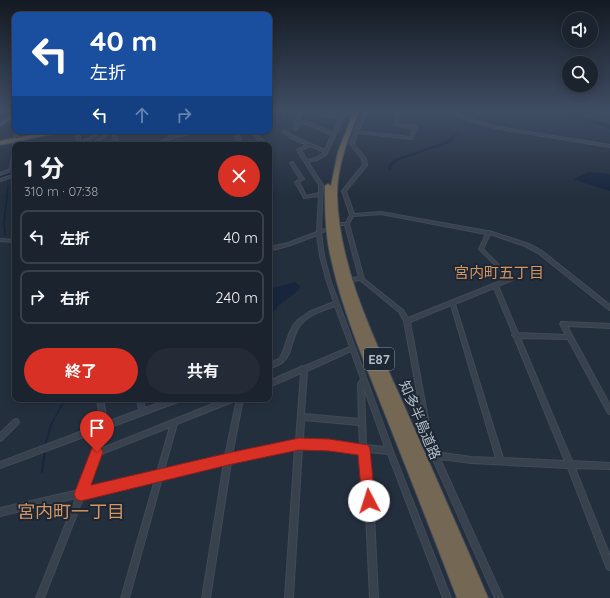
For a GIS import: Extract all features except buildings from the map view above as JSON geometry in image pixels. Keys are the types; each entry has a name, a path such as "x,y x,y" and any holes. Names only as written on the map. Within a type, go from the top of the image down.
{"highway":[{"path":"0,142 16,139"},
{"name":"知多半島道路","path":"340,139 334,154 328,179 328,213 333,248 345,292 366,352 465,598"},
{"name":"知多半島道路","path":"345,139 339,154 334,179 335,212 343,259 359,309 380,361 480,598"}],"street":[{"path":"298,139 326,152"},
{"path":"306,161 316,159 326,152 331,139"},
{"path":"353,139 352,146 365,162 365,165 344,191 352,215 348,224 361,278 401,311 407,321 430,446 499,598"},
{"path":"566,139 610,146"},
{"path":"309,145 299,150 321,185 319,233 322,256 329,282 338,303 390,451 447,598"},
{"path":"292,163 302,180 297,182 305,197 321,194"},
{"path":"0,174 12,169"},
{"path":"0,180 12,176"},
{"path":"352,215 380,213 503,236 534,249 610,308"},
{"path":"341,224 348,224"},
{"path":"272,248 289,244 325,230"},
{"path":"407,321 511,279 481,249 488,233"},
{"path":"0,240 12,241"},
{"path":"354,279 361,278"},
{"path":"329,282 336,281"},
{"path":"496,286 515,335 570,464 610,566"},
{"path":"272,365 284,358 294,328 299,322 312,312 338,303"},
{"path":"452,304 500,461"},
{"path":"610,326 563,324 610,411"},
{"path":"515,335 569,337"},
{"path":"272,383 353,348"},
{"path":"289,598 304,368"},
{"path":"364,380 361,384 363,449 370,514 374,598"},
{"path":"101,402 105,426"},
{"path":"140,402 142,412"},
{"path":"0,465 170,402"},
{"path":"40,598 97,452 226,402"},
{"path":"206,598 228,459 239,402"},
{"path":"301,417 362,422"},
{"path":"0,438 16,422"},
{"path":"125,598 174,423"},
{"path":"0,513 228,459 299,444 329,445 390,451"},
{"path":"434,456 471,460 610,466"}],"water":[{"path":"589,172 610,174 610,191 575,180 575,178"},
{"path":"295,282 300,286 299,290 278,306 272,314 272,288"}],"waterway":[{"path":"90,142 96,139"},
{"path":"390,169 390,165 396,160 448,142 451,139"},
{"path":"0,177 12,172"},
{"path":"8,174 8,187"},
{"path":"5,235 4,223 8,187"},
{"path":"52,423 63,402"},
{"path":"45,446 52,422"},
{"path":"42,472 45,450"}],"district":[{"name":"宮内町五丁目","path":"499,273"},
{"name":"宮内町一丁目","path":"71,512"}],"route":[{"path":"97,452 81,494 228,459 299,444 329,445 364,449 369,501"}]}
